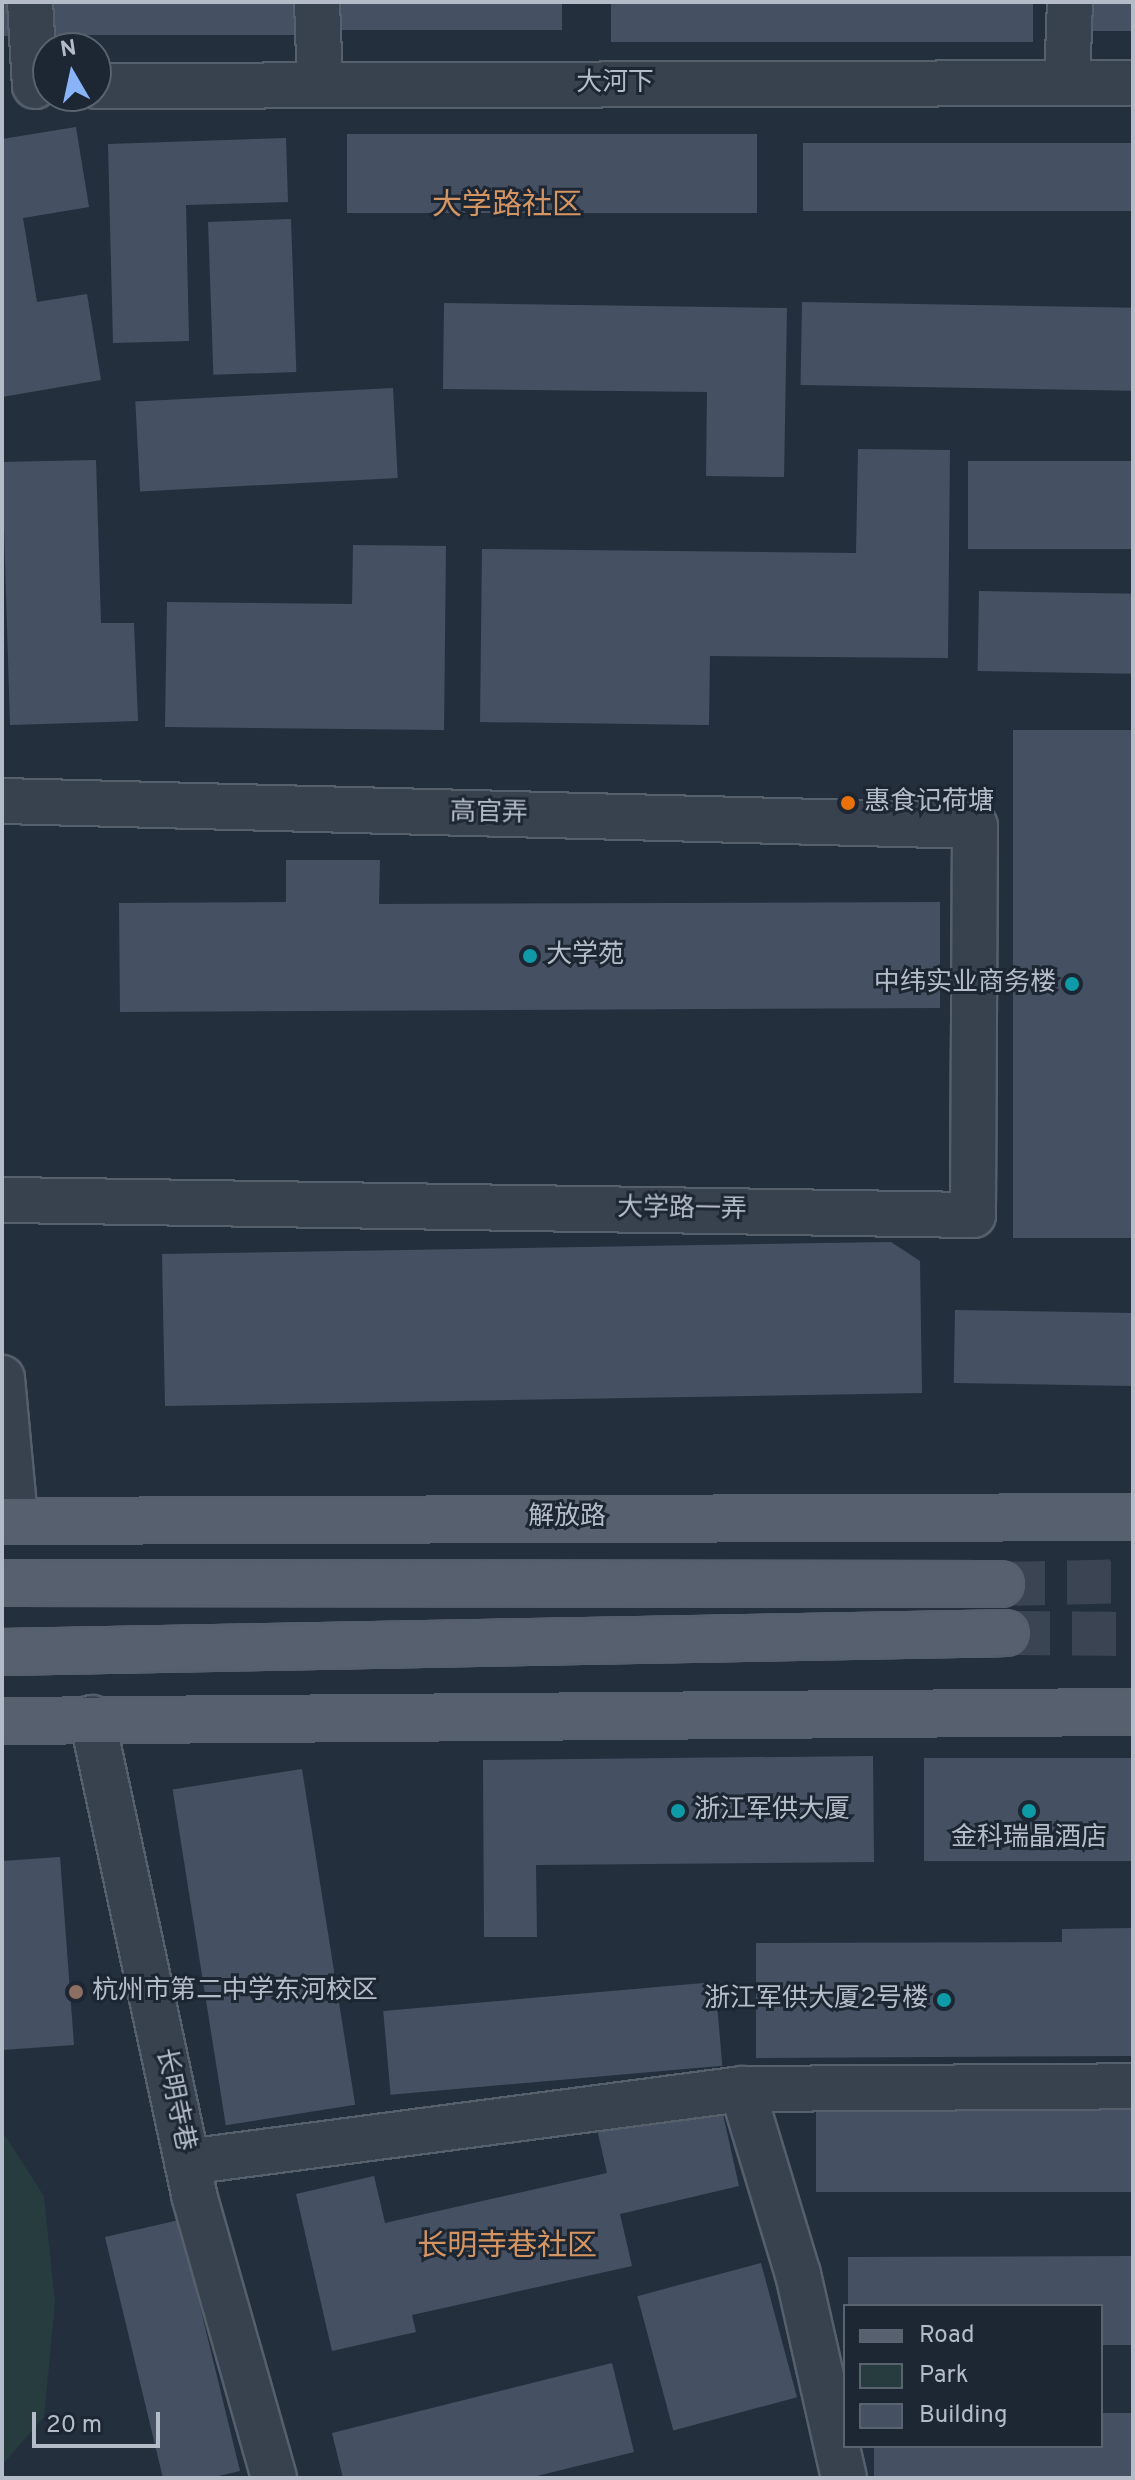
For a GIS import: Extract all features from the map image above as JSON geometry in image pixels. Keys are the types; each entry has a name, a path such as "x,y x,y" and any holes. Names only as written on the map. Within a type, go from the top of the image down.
{"main road":[{"name":"解放路","path":"8,1520 1133,1517"},
{"path":"2,1583 1001,1584"},
{"path":"2,1652 1006,1633"},
{"path":"2,1721 1133,1712"}],"street":[{"path":"28,87 30,2"},
{"path":"317,2 320,85"},
{"path":"1067,83 1070,2"},
{"name":"大河下","path":"112,86 1133,83"},
{"name":"高官弄","path":"2,801 975,826"},
{"name":"大学路一弄","path":"2,1200 973,1215 975,826"},
{"path":"2,1378 8,1520"},
{"name":"长明寺巷","path":"92,1718 187,2162 274,2478"},
{"path":"187,2162 742,2089 1133,2086"},
{"path":"742,2089 798,2274 844,2478"}],"green space":[{"path":"2,2131 44,2196 55,2303 44,2417 2,2465"}],"building":[{"path":"2,2 16,2 16,36 2,36"},
{"path":"48,2 310,2 310,35 48,32"},
{"path":"334,2 562,2 562,30 334,30"},
{"path":"611,2 1033,2 1033,42 611,42"},
{"path":"1091,2 1133,2 1133,31 1091,31"},
{"path":"76,127 89,207 23,218 37,302 87,294 101,380 2,397 2,139"},
{"path":"347,134 757,134 757,213 347,213"},
{"path":"286,138 288,202 186,205 189,341 113,343 108,144"},
{"path":"803,143 1133,143 1133,211 803,211"},
{"path":"291,219 296,372 213,375 208,222"},
{"path":"802,302 1133,308 1132,391 801,385"},
{"path":"444,303 787,308 784,477 706,476 707,392 443,389"},
{"path":"393,388 398,478 140,491 135,402"},
{"path":"858,449 950,450 948,658 710,656 709,725 480,722 482,549 856,553"},
{"path":"96,460 101,623 134,623 138,721 10,725 2,462"},
{"path":"968,461 1133,461 1133,549 968,549"},
{"path":"353,545 446,546 444,730 165,727 167,602 352,604"},
{"path":"979,591 1133,594 1132,674 978,671"},
{"name":"中纬实业商务楼","path":"1013,730 1133,730 1133,1238 1013,1238"},
{"name":"大学苑","path":"286,860 380,860 379,904 940,902 940,1008 120,1012 119,903 286,902"},
{"path":"891,1242 920,1261 922,1393 165,1406 162,1254"},
{"path":"955,1310 1133,1313 1132,1386 954,1383"},
{"name":"浙江军供大厦","path":"873,1756 874,1862 536,1865 537,1937 484,1937 483,1760"},
{"name":"金科瑞晶酒店","path":"924,1758 1133,1758 1133,1861 924,1861"},
{"path":"302,1769 355,2105 226,2125 173,1789"},
{"path":"60,1857 74,2045 2,2050 2,1861"},
{"name":"浙江军供大厦2号楼","path":"1133,1928 1133,2056 756,2058 756,1943 1062,1942 1062,1929"},
{"path":"715,1982 722,2066 391,2095 383,2011"},
{"path":"720,2101 739,2186 620,2214 632,2266 412,2315 416,2332 332,2351 296,2194 374,2176 385,2223 607,2173 597,2129"},
{"path":"816,2108 1133,2108 1133,2192 816,2192"},
{"path":"179,2220 240,2471 210,2478 163,2478 105,2237"},
{"path":"1133,2256 1133,2345 1103,2345 1103,2304 848,2304 848,2257"},
{"path":"761,2263 797,2397 673,2430 637,2296"},
{"path":"612,2363 634,2452 529,2478 343,2478 332,2433"},
{"path":"1103,2413 1133,2413 1133,2478 874,2478 874,2448 1103,2448"}],"tunnel":[{"path":"1001,1584 1133,1581"},
{"path":"1006,1633 1133,1634"}],"place":[{"name":"惠食记·荷塘","path":"848,803"},
{"name":"大学苑","path":"530,956"},
{"name":"中纬实业商务楼","path":"1072,984"},
{"name":"浙江军供大厦","path":"678,1811"},
{"name":"金科瑞晶酒店","path":"1029,1811"},
{"name":"杭州市第二中学东河校区","path":"76,1992"},
{"name":"浙江军供大厦2号楼","path":"944,2000"}],"district":[{"name":"大学路社区","path":"507,207"},
{"name":"长明寺巷社区","path":"507,2248"}]}
